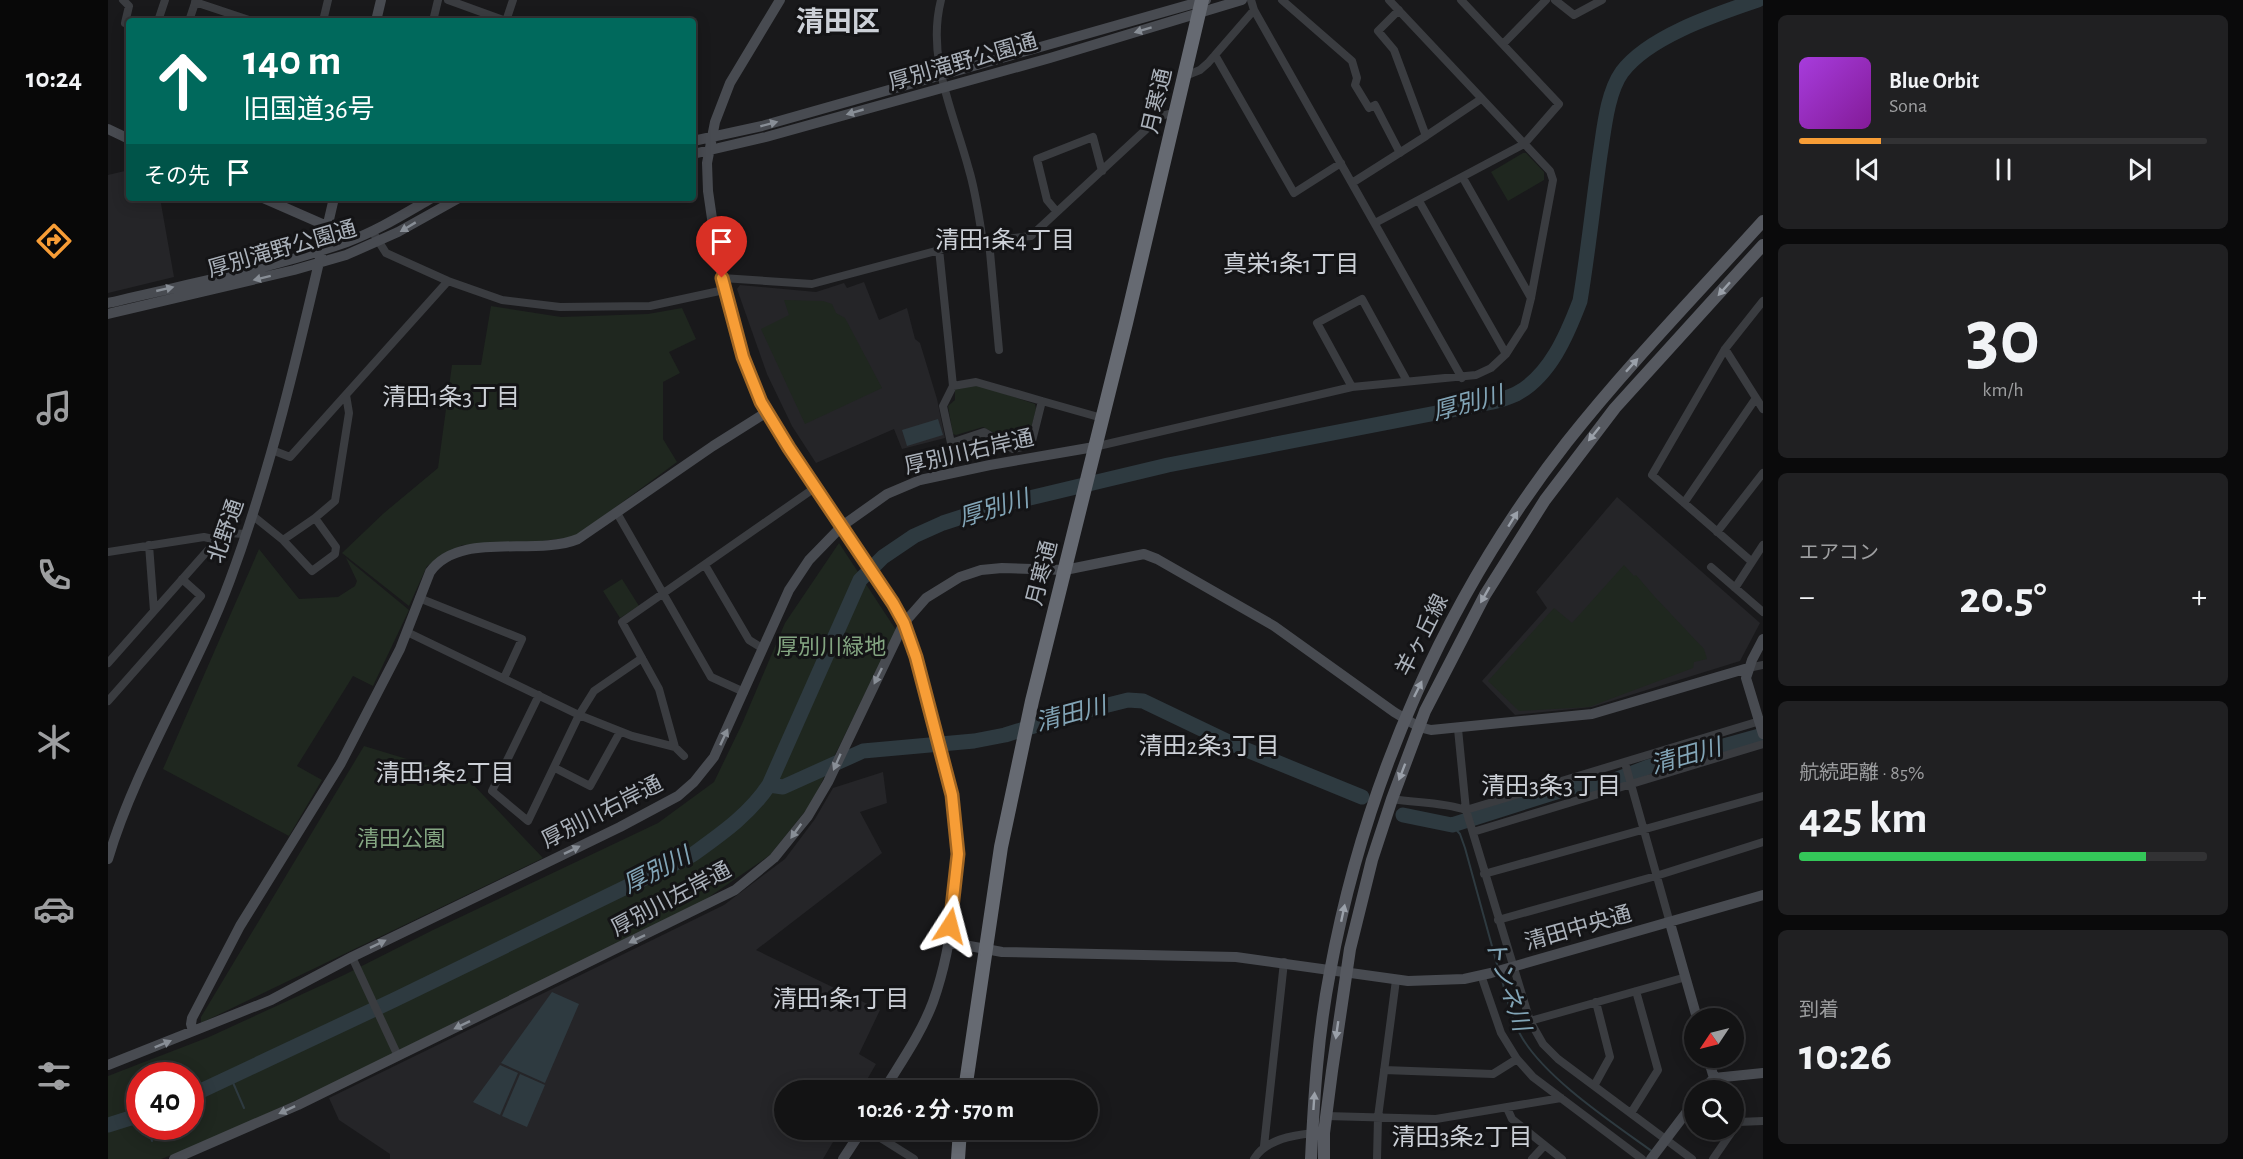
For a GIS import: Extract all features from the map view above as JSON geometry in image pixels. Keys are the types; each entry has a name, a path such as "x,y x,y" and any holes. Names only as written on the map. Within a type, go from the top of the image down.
{"highway":[{"name":"月寒通","path":"966,1080 1001,847 1032,701 1203,3"},
{"path":"958,1159 959,1140"}],"main road":[{"name":"羊ヶ丘線","path":"1324,1159 1318,1133 1316,1068 1330,970 1360,843 1405,719 1455,615 1525,498 1615,383 1763,221"},
{"name":"羊ヶ丘線","path":"1311,1159 1318,1133 1326,1116 1350,949 1372,860 1392,798 1425,711 1485,595 1545,500 1615,408 1763,245"}],"street":[{"path":"123,0 129,6 126,18"},
{"path":"159,18 165,0"},
{"path":"324,18 327,0"},
{"path":"377,18 381,0"},
{"path":"434,18 438,0"},
{"path":"448,0 498,18"},
{"path":"507,18 513,0"},
{"path":"941,0 936,46 943,81 970,171 986,242 999,350"},
{"name":"厚別滝野公園通","path":"696,153 766,137 1057,43 1203,3 1242,0"},
{"path":"1251,0 1254,10 1462,378"},
{"path":"1282,0 1352,61 1357,78 1355,85 1369,108 1375,105 1400,153"},
{"path":"1093,454 1352,387 1462,378 1484,373 1506,354 1524,326 1553,180 1550,171 1389,0"},
{"path":"1375,223 1524,144 1559,104 1461,0"},
{"path":"1503,44 1546,0"},
{"path":"1555,0 1575,15 1602,0"},
{"path":"190,18 196,1 244,18"},
{"path":"775,1 730,82 715,122 707,162 708,191 724,290 743,357 761,402 904,623 916,657 952,795 958,854 948,942 933,1003 920,1030 890,1080"},
{"name":"厚別滝野公園通","path":"696,141 712,139 1061,54 1203,3"},
{"path":"1185,76 1200,70 1254,10"},
{"path":"1399,10 1378,31 1394,50 1426,136"},
{"path":"1057,43 1061,54"},
{"path":"1215,55 1294,193 1341,163"},
{"path":"1352,183 1481,99"},
{"path":"722,278 812,284 939,249 1031,236 1161,117 1176,112"},
{"path":"108,129 126,138"},
{"path":"1057,212 1047,200 1037,159 1093,137 1102,171"},
{"path":"1463,178 1531,298"},
{"path":"270,201 327,226"},
{"name":"北野通","path":"108,859 117,828 201,650 230,581 272,450 333,201"},
{"name":"厚別滝野公園通","path":"108,303 322,249 372,231 427,201"},
{"name":"厚別滝野公園通","path":"108,314 319,264 378,242 453,201"},
{"path":"1419,201 1506,354"},
{"path":"372,231 386,253 448,281 502,300 560,307 650,306 724,290"},
{"path":"939,249 953,386 943,406 951,443 984,432 1013,450 1030,445 1042,401"},
{"path":"272,450 290,457 448,281"},
{"path":"1352,387 1317,323 1362,299 1407,381"},
{"path":"1751,561 1652,475 1725,349 1762,306"},
{"path":"1725,349 1763,409"},
{"path":"953,386 976,382 1102,418"},
{"path":"283,540 335,501 349,413 346,395"},
{"path":"1684,503 1756,398"},
{"path":"193,1031 192,1018 240,926 326,790 407,632 430,572 437,562 449,554 468,549 567,544 588,533 713,446 767,412"},
{"name":"厚別川右岸通","path":"108,1065 271,1000 352,957 620,827 678,796 694,782 714,757 783,601 798,575 823,544 842,526 888,494 920,480 1000,463 1093,454"},
{"path":"1717,532 1763,473"},
{"path":"684,756 675,747 659,689 622,622 816,487"},
{"path":"617,513 711,677 744,692"},
{"path":"252,515 283,540 312,572 335,554 336,547 315,518"},
{"path":"108,663 217,540 226,533 246,534"},
{"path":"108,552 204,537 217,540"},
{"path":"149,545 154,611"},
{"path":"1735,588 1763,545"},
{"name":"厚別川左岸通","path":"174,1159 279,1114 735,890 774,858 807,816 828,782 904,623 926,598 960,577 981,570 1002,568 1065,570 1144,555 1157,559 1274,626 1419,727"},
{"path":"705,565 749,640 762,648"},
{"path":"1711,567 1763,612"},
{"path":"108,701 201,596 182,579"},
{"path":"419,598 522,639 504,678"},
{"path":"407,632 579,715 620,732 675,747"},
{"path":"1392,798 1426,804 1444,803 1467,813 1761,725 1746,678 1748,668 1763,639"},
{"path":"539,695 492,791 528,821 579,715 594,691 642,658"},
{"path":"1419,727 1431,730 1458,729 1592,714 1763,665"},
{"path":"1458,729 1467,813 1498,920 1509,968 1530,1021 1544,1044 1558,1059 1630,1113 1663,1144 1692,1159"},
{"path":"555,768 590,786 620,732"},
{"path":"1472,829 1763,744"},
{"path":"1625,766 1694,1008"},
{"path":"1484,874 1763,796"},
{"path":"1498,920 1656,876 1763,842"},
{"name":"清田中央通","path":"948,942 1002,952 1236,957 1284,962 1396,980 1425,982 1464,979 1486,974 1763,895"},
{"path":"352,957 398,1056"},
{"path":"1254,1159 1264,1146 1284,962"},
{"path":"1486,974 1501,1033 1517,1059 1533,1077 1642,1159"},
{"path":"1530,1021 1686,977"},
{"path":"1377,1159 1378,1118 1396,980"},
{"path":"1630,1113 1658,1070 1636,991"},
{"path":"1594,1086 1610,1057 1596,1002"},
{"path":"1384,1070 1492,1074 1517,1059"},
{"path":"1710,1068 1713,1078 1763,1073"},
{"path":"1326,1116 1436,1119 1561,1098"},
{"path":"1507,1108 1512,1119 1562,1159"},
{"path":"1651,1159 1684,1116"},
{"path":"1744,1122 1763,1121"},
{"path":"1264,1146 1296,1135 1318,1133"},
{"path":"843,1159 855,1140"},
{"path":"884,1140 914,1159"},
{"path":"1713,1159 1726,1140"},
{"path":"1532,1159 1544,1146"}],"shaded area":[{"path":"126,171 126,201 161,201 174,277 108,293 108,175"},
{"path":"864,282 879,320 907,308 915,339 920,343 937,399 945,438 902,449 894,429 816,463 792,426 767,374 737,289 740,285 816,292 844,283 847,288"},
{"path":"938,419 943,435 907,446 902,430"},
{"path":"1617,497 1760,623 1740,661 1592,707 1515,715 1482,681 1547,608 1536,592"},
{"path":"883,772 887,803 860,812 882,853 756,950 880,1010 859,1054 876,1064 867,1080 774,1080 774,1140 834,1140 823,1159 390,1159 390,1154 339,1120 329,1098 724,905 785,859 815,819 833,788"},
{"path":"552,992 579,1004 545,1083 501,1063"},
{"path":"500,1065 518,1073 500,1115 473,1102"},
{"path":"520,1074 545,1085 527,1127 502,1116"}],"green space":[{"path":"1526,153 1544,172 1544,180 1508,201 1491,172"},
{"path":"784,300 823,301 832,304 836,313 845,318 882,388 805,424 761,329 789,315"},
{"path":"491,306 561,317 648,314 682,308 696,339 669,352 680,373 663,382 663,439 677,462 575,537 525,543 462,545 427,566 409,606 342,553 384,513 438,468 452,365 481,365"},
{"path":"978,385 1035,404 1036,409 1028,442 1017,445 983,427 953,434 948,406 955,400 955,388"},
{"name":"厚別川緑地","path":"839,543 896,630 811,804 770,855 690,910 404,1050 200,1145 161,1159 108,1159 108,1076 126,1069 126,1140 204,1140 204,1062 144,1062 209,1037 344,975 658,823 714,782 742,724 785,623"},
{"path":"259,549 299,599 338,597 355,586 357,581 346,558 409,610 373,686 353,676 297,766 322,780 289,836 163,769"},
{"path":"1624,565 1704,649 1707,659 1694,662 1693,668 1589,707 1519,711 1488,681 1554,608 1572,623"},
{"path":"622,579 639,606 620,618 603,591"},
{"name":"清田公園","path":"364,746 466,777 543,858 201,1023 201,1017"}],"waterway":[{"name":"厚別川","path":"204,1089 692,855 724,832 753,806 769,785 860,580 883,557 914,536 943,523 992,507 1168,465 1493,402 1516,394 1528,386 1539,377 1556,354 1580,301 1605,123 1613,90 1622,72 1634,59 1666,37 1704,19 1758,0"},
{"name":"清田川","path":"769,785 783,787 863,751 974,741 1005,735 1072,714 1128,700 1143,701 1237,746 1362,797"},
{"name":"清田川","path":"1403,815 1452,825 1575,786 1602,785 1648,767 1763,735"},
{"name":"トンネ川","path":"1452,825 1460,834 1465,848 1498,968"},
{"name":"トンネ川","path":"1500,973 1508,1004 1520,1034 1531,1050 1562,1083 1653,1152"},
{"path":"231,1078 244,1108"},
{"name":"厚別川","path":"108,1125 126,1119"}],"district":[{"name":"清田区","path":"838,23"},
{"name":"清田1条4丁目","path":"1005,241"},
{"name":"真栄1条1丁目","path":"1291,265"},
{"name":"清田1条3丁目","path":"451,398"},
{"name":"清田2条3丁目","path":"1209,747"},
{"name":"清田1条2丁目","path":"445,774"},
{"name":"清田3条3丁目","path":"1551,787"},
{"name":"清田1条1丁目","path":"841,1000"},
{"name":"清田3条2丁目","path":"1462,1138"}],"route":[{"path":"722,278 743,357 761,402 789,448 893,603 904,623 916,657 952,795 958,854 950,926"}]}
